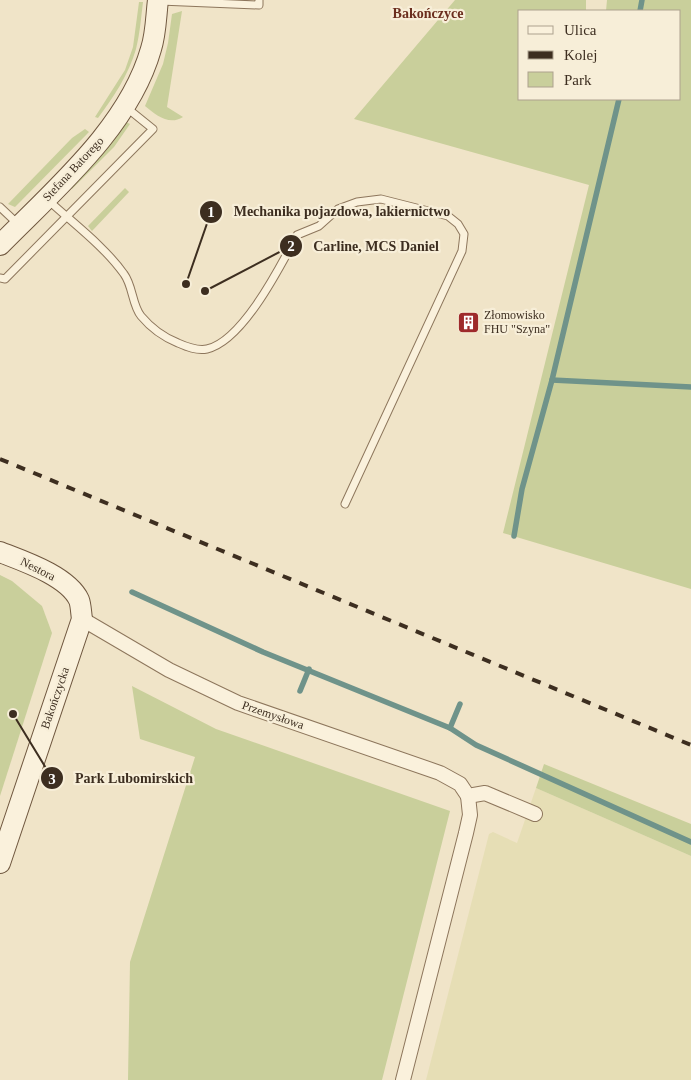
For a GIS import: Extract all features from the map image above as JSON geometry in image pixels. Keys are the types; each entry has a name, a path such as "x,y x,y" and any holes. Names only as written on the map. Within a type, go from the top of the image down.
{"street":[{"name":"Stefana Batorego","path":"0,245 102,140 125,106 144,68 151,49 158,0"},
{"name":"Nestora","path":"0,552 29,563 65,583 79,600 82,619"},
{"name":"Przemysłowa","path":"82,619 201,687 238,703 440,773 460,784 468,796"},
{"name":"Bakończycka","path":"0,863 82,619"},
{"path":"403,1080 466,833 470,815 468,796 485,793 535,814"}],"lane":[{"path":"158,0 259,5 259,0"},
{"path":"0,278 5,279 153,129 125,106"},
{"path":"46,198 109,256 126,276 139,314 152,328 170,340 192,348 207,349 222,342 239,326 264,296 297,235 319,226 338,209 357,202 381,199 448,216 458,224 464,234 462,251 345,504"},
{"path":"0,207 19,226"}],"shaded area":[{"path":"536,788 691,856 691,1080 426,1080 489,834 493,832 517,843"}],"green space":[{"path":"455,0 586,0 586,10 518,10 518,100 681,100 681,10 606,10 607,0 691,0 691,589 503,533 589,185 354,119"},
{"path":"139,2 143,2 133,58 115,94 98,118 95,117 125,70 133,47"},
{"path":"182,11 167,107 183,117 168,120 158,116 145,106 163,64 172,14"},
{"path":"126,122 130,124 114,147 72,189 69,187 110,144"},
{"path":"85,129 89,132 15,207 8,204 72,138"},
{"path":"125,188 129,192 92,231 88,226"},
{"path":"0,575 12,581 42,606 52,633 0,796"},
{"path":"132,686 216,729 450,811 382,1080 128,1080 130,962 195,757 140,739"},
{"path":"544,764 691,824 691,856 536,788"}],"waterway":[{"path":"640,10 642,0"},
{"path":"514,536 522,489 552,380 619,100"},
{"path":"552,380 691,387"},
{"path":"132,592 263,652 450,728"},
{"path":"300,691 309,669"},
{"path":"460,704 450,728 476,745 691,842"}],"railway":[{"path":"0,459 691,745"}],"place":[{"name":"Mechanika pojazdowa, lakiernictwo","path":"186,284"},
{"name":"Carline, MCS Daniel","path":"205,291"},
{"name":"Złomowisko FHU \"Szyna\"","path":"468,322"},
{"name":"Park Lubomirskich","path":"13,714"}],"district":[{"name":"Bakończyce","path":"428,13"}]}
